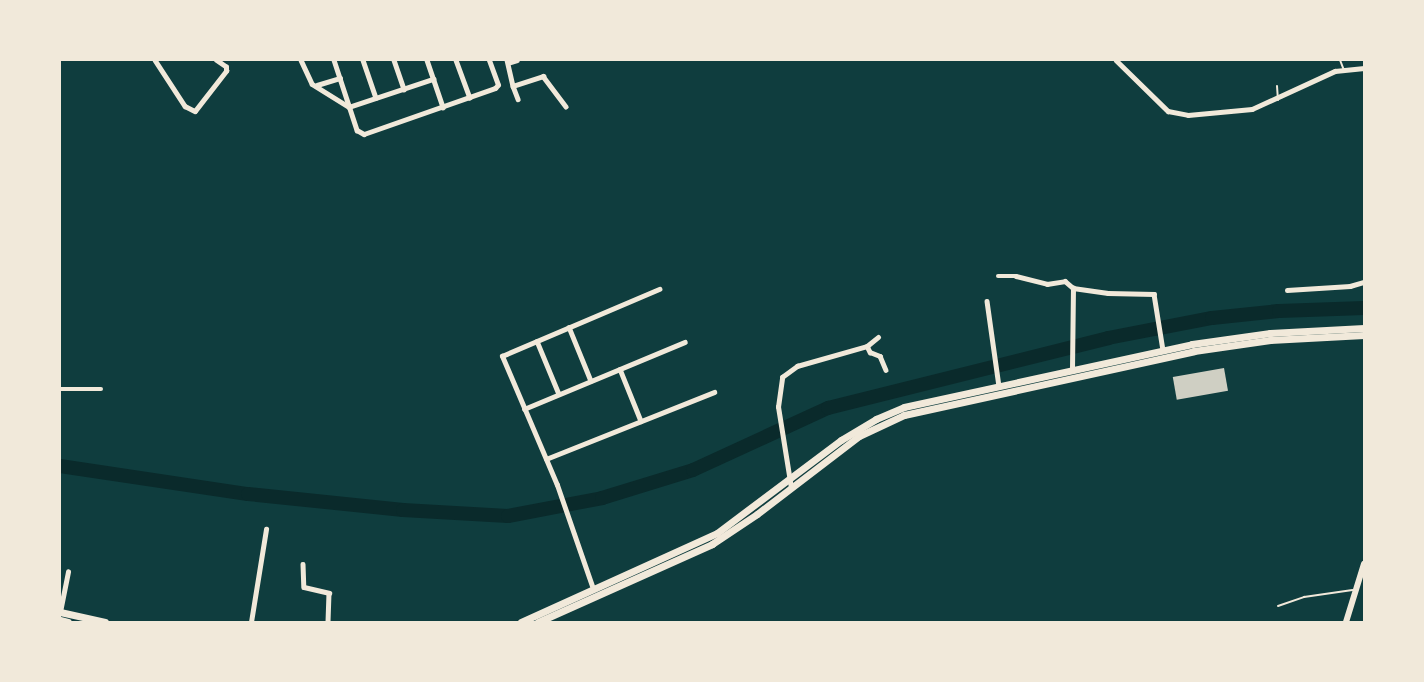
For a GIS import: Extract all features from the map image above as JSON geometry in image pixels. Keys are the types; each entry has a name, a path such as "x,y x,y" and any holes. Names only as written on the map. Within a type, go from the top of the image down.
{"highway":[{"path":"521,622 730,533 841,440 888,413 1163,350 1253,334 1364,328"},
{"path":"790,484 859,436 883,423 916,412 1194,351 1270,340 1364,335"},
{"path":"538,622 594,593"},
{"path":"60,612 105,622"},
{"path":"60,621 68,622"}],"main road":[{"path":"1346,622 1364,565"}],"street":[{"path":"159,61 185,106 195,111 226,71 226,66 216,60"},
{"path":"301,60 308,78 349,107"},
{"path":"334,60 357,130 363,134 470,98 498,85 489,60"},
{"path":"363,60 376,98"},
{"path":"394,60 404,89"},
{"path":"427,60 443,107"},
{"path":"456,60 470,98"},
{"path":"517,60 507,61 518,99"},
{"path":"1116,60 1163,107 1174,114 1231,113 1278,100 1343,69 1364,68"},
{"path":"513,86 543,76 566,106"},
{"path":"316,85 340,78"},
{"path":"349,107 433,79"},
{"path":"998,276 1016,276 1047,284 1065,281 1073,288 1123,294 1154,294 1163,350"},
{"path":"1287,290 1350,286 1364,282"},
{"path":"1072,369 1073,288"},
{"path":"594,593 557,485 502,356 659,289"},
{"path":"988,301 999,386"},
{"path":"569,327 591,381"},
{"path":"790,484 783,448 778,389 787,372 867,346 878,337"},
{"path":"537,341 559,394"},
{"path":"524,409 685,342"},
{"path":"867,346 870,352 880,356 886,370"},
{"path":"620,369 641,421"},
{"path":"60,389 101,389"},
{"path":"546,459 714,393"},
{"path":"251,622 266,530"},
{"path":"303,564 304,587 329,593 328,622"},
{"path":"60,612 68,572"}],"lane":[{"path":"1340,60 1343,69"},
{"path":"1277,86 1278,100"},
{"path":"1278,606 1304,597 1356,590"}],"building":[{"path":"1224,368 1228,391 1177,400 1173,377"}],"waterway":[{"path":"60,466 248,494 403,510 508,516 602,498 693,470 828,408 1108,338 1212,318 1279,311 1364,308"}]}
